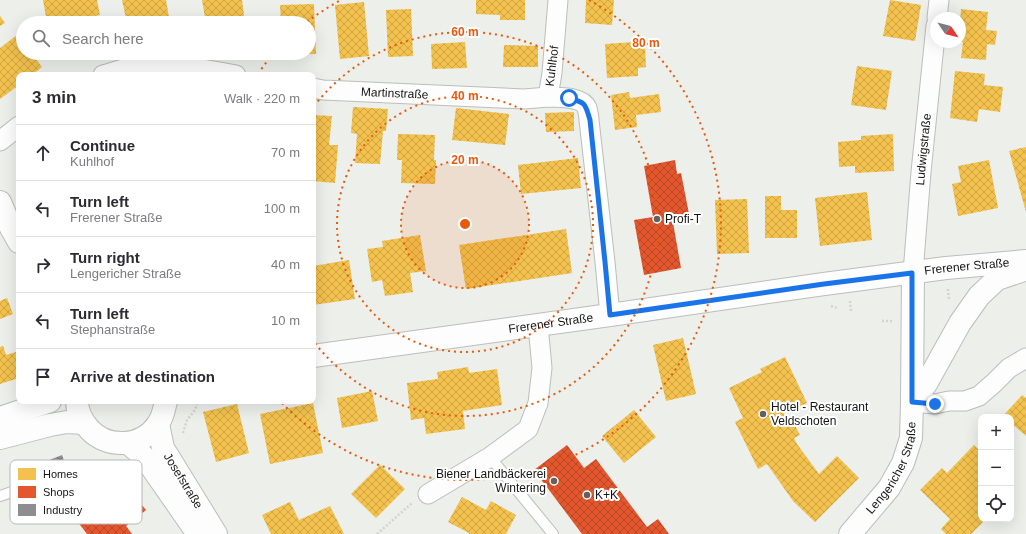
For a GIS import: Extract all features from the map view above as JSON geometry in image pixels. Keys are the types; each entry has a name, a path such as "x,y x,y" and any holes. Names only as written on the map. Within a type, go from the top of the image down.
{"main road":[{"path":"0,203 16,217"},
{"path":"0,203 16,237"},
{"name":"Frerener Straße","path":"316,356 610,315 817,284 1026,260"},
{"path":"912,402 926,384 960,323 979,296 997,279 1026,269"},
{"name":"Lengericher Straße","path":"850,534 889,488 903,463 911,438 912,273"},
{"path":"0,418 41,404"},
{"path":"77,404 84,423 93,433 102,439 120,443 128,443 141,439 151,433 158,424 165,404"},
{"path":"0,438 50,425 67,422 84,423"},
{"name":"Josefstraße","path":"158,424 163,448 216,534"},
{"name":"Josefstraße","path":"128,443 143,456 198,534"}],"street":[{"name":"Kuhlhof","path":"558,0 552,73 548,97 569,98 581,102 586,106 590,120 610,315"},
{"path":"938,12 939,0"},
{"name":"Ludwigstraße","path":"912,273 934,48"},
{"path":"113,72 127,68 172,66 221,72"},
{"name":"Martinstraße","path":"316,89 330,91 524,99 548,97"},
{"path":"0,141 16,128"},
{"path":"428,494 490,457 528,429 538,403 542,368 538,325"},
{"path":"912,402 935,404 948,401 965,401 979,396 1008,368 1026,358"}],"lane":[{"path":"490,457 553,534"},
{"path":"0,496 10,493"}],"path":[{"path":"182,436 187,420 195,410 197,404"},
{"path":"377,534 409,505 428,494"}],"building: Homes":[{"path":"43,0 97,0 100,15 94,16 46,16"},
{"path":"122,0 166,0 169,16 125,16"},
{"path":"202,0 242,0 244,16 205,16"},
{"path":"476,0 525,0 525,20 500,20 500,15 476,14"},
{"path":"586,0 614,0 612,25 585,23"},
{"path":"890,0 921,5 915,41 883,36"},
{"path":"364,2 369,56 340,59 335,5"},
{"path":"314,4 314,16 281,16 280,5"},
{"path":"411,9 413,56 388,57 386,10"},
{"path":"961,9 988,12 986,30 997,31 995,45 987,44 986,60 961,58 962,48 966,48 966,12 961,12"},
{"path":"0,16 5,23 0,26"},
{"path":"16,36 16,60 36,60 42,67 36,72 16,72 16,87 0,99 0,48"},
{"path":"465,42 467,68 432,69 431,44"},
{"path":"635,42 635,46 645,46 646,67 638,68 638,76 607,78 605,44"},
{"path":"504,45 538,46 538,67 503,67"},
{"path":"857,66 892,71 886,110 851,105"},
{"path":"955,71 985,74 984,85 1003,87 1000,112 979,109 977,122 950,118"},
{"path":"629,92 630,98 659,94 661,112 636,115 637,127 615,130 611,95"},
{"path":"353,107 388,109 386,131 383,131 380,164 355,163 357,134 351,133"},
{"path":"456,108 509,114 505,145 452,140"},
{"path":"574,112 574,131 546,132 545,113"},
{"path":"316,115 332,116 329,145 338,145 335,183 316,181"},
{"path":"398,134 435,135 435,184 401,183 402,160 397,160"},
{"path":"893,134 894,171 855,173 855,166 839,167 838,142 861,140 861,136"},
{"path":"1026,147 1026,212 1009,151"},
{"path":"578,158 581,188 521,194 518,165"},
{"path":"989,160 998,208 958,216 952,184 961,182 958,166"},
{"path":"867,192 872,240 820,246 815,198"},
{"path":"765,196 781,196 781,210 797,210 797,238 765,238"},
{"path":"747,199 749,253 717,254 715,200"},
{"path":"566,229 572,273 466,289 459,245"},
{"path":"420,235 426,271 410,273 413,292 385,296 382,280 372,282 367,249 383,247 382,241"},
{"path":"349,260 355,299 316,305 316,266"},
{"path":"7,298 13,314 0,319 0,301"},
{"path":"683,338 696,394 666,401 653,345"},
{"path":"3,346 6,355 16,352 16,379 0,384 0,347"},
{"path":"785,357 807,403 792,410 789,403 781,407 789,424 793,422 800,435 794,438 797,444 819,474 837,456 859,478 815,522 793,501 767,464 758,469 735,422 743,418 729,388 762,372 760,369"},
{"path":"468,367 469,373 497,369 502,405 463,411 465,429 426,434 424,418 411,420 407,383 438,379 437,372"},
{"path":"372,391 378,421 342,428 337,398"},
{"path":"1022,395 1026,398 1026,436 1014,426 1014,414 1005,414"},
{"path":"237,404 249,453 216,462 203,412"},
{"path":"313,404 323,453 270,464 260,414"},
{"path":"634,410 656,437 624,463 602,436"},
{"path":"974,445 978,449 978,522 983,522 971,534 946,534 941,529 950,519 920,490 942,468 947,473"},
{"path":"380,465 405,489 376,518 351,494"},
{"path":"462,497 486,510 491,501 516,515 506,534 469,534 448,522"},
{"path":"290,502 299,520 330,506 344,534 271,534 262,515"}],"building: Shops":[{"name":"Profi-T","path":"675,160 677,174 681,173 689,214 672,217 681,268 644,275 634,220 653,217 644,166"},
{"name":"K+K","path":"567,445 584,468 596,459 647,527 658,519 669,534 582,534 534,470"},
{"path":"142,505 146,510 142,513"},
{"path":"79,524 128,524 126,526 132,534 87,534"}],"building: Industry":[{"path":"62,455 64,460 50,460"}],"place":[{"name":"Profi-T","path":"657,219"},
{"name":"Hotel - Restaurant Veldschoten","path":"763,414"},
{"name":"Biener Landbäckerei Wintering","path":"554,481"},
{"name":"K+K","path":"587,495"}],"route":[{"path":"569,98 581,102 586,106 590,120 610,315 824,284 912,273 912,402 935,404"}]}
